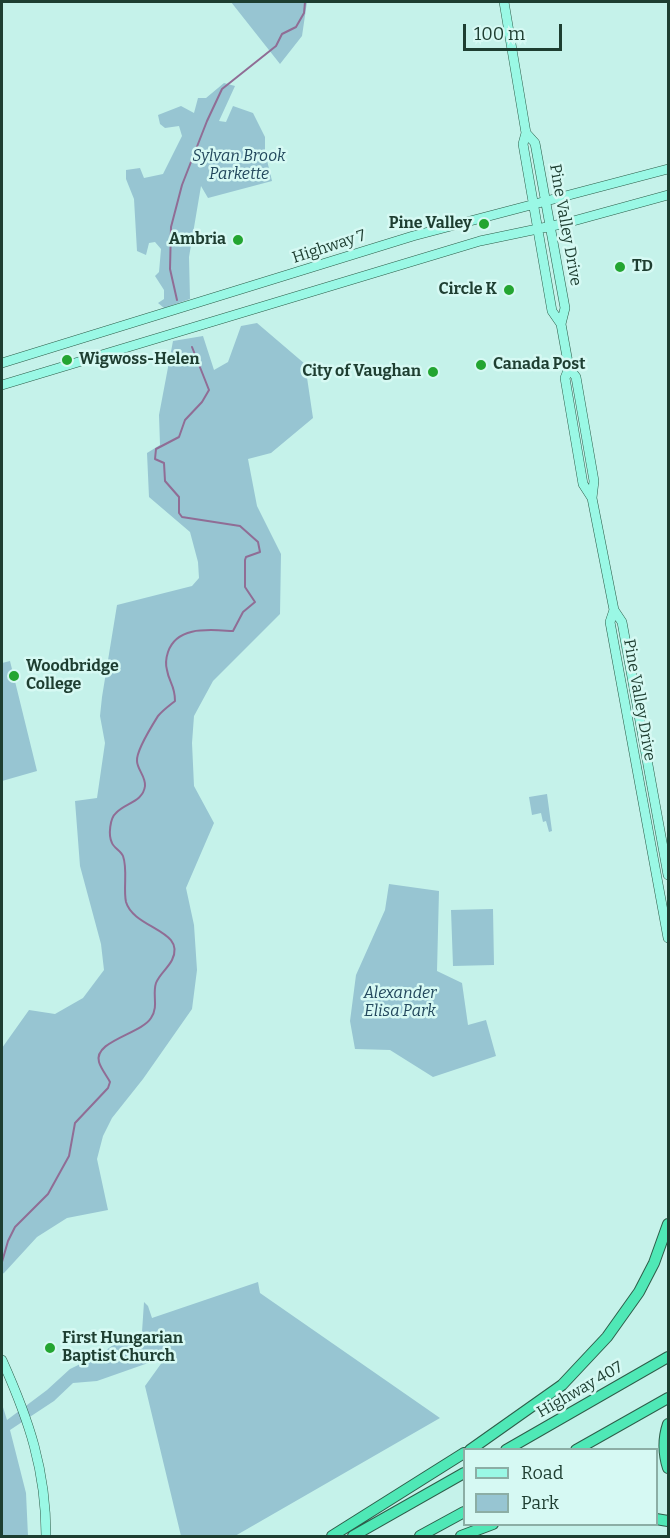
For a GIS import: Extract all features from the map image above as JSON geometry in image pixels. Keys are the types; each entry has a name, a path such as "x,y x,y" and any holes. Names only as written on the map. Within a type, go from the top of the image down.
{"highway":[{"path":"471,1448 562,1385 607,1337 639,1292 654,1263 669,1224"},
{"name":"Highway 407","path":"508,1448 669,1357"},
{"path":"578,1448 669,1398"},
{"path":"669,1424 664,1438 664,1455 669,1468"},
{"path":"332,1536 463,1454"},
{"path":"353,1536 463,1474"},
{"path":"420,1536 463,1513"},
{"path":"461,1536 488,1526"}],"main road":[{"name":"Pine Valley Drive","path":"504,2 526,133 523,144 533,204 552,311 561,324"},
{"name":"Pine Valley Drive","path":"526,133 535,143 551,226 565,308 561,324 569,368 576,377 594,482 592,498 614,610 622,622 669,875"},
{"name":"Highway 7","path":"2,363 413,236 669,168"},
{"path":"2,385 480,241 551,226 669,195"},
{"name":"Pine Valley Drive","path":"614,610 610,622 669,938"},
{"path":"2,1360 21,1405 40,1464 46,1536"}],"green space":[{"path":"231,2 307,2 302,36 280,64"},
{"name":"Sylvan Brook Parkette","path":"224,83 235,86 219,121 226,122 233,106 253,113 265,137 265,152 272,181 208,198 201,186 189,257 190,299 164,308 158,303 164,299 164,290 155,276 159,272 161,249 155,242 149,243 146,255 137,251 134,199 126,179 126,170 140,168 144,178 163,174 182,136 179,126 165,128 160,124 158,115 181,106 194,113 198,98 206,98"},
{"path":"257,323 305,364 313,418 271,453 248,459 257,506 281,554 280,614 213,681 194,716 192,743 194,786 214,823 186,888 194,925 197,970 192,1009 143,1079 112,1118 103,1136 97,1159 108,1210 67,1218 37,1237 2,1274 2,1048 29,1010 55,1014 83,998 104,970 101,944 80,866 75,801 97,798 105,743 100,716 117,605 192,586 199,578 198,562 190,532 149,497 147,453 160,445 159,415 173,341 203,336 214,370 228,362 241,326"},
{"path":"10,661 37,771 2,781 2,663"},
{"path":"547,794 552,831 549,832 541,813 532,815 529,797"},
{"name":"Alexander Elisa Park","path":"389,884 439,891 437,971 462,983 468,1025 486,1020 496,1056 433,1077 390,1050 355,1049 350,1021 356,975 385,910"},
{"path":"493,909 494,965 453,966 451,910"},
{"path":"258,1282 260,1293 440,1418 235,1536 181,1536 145,1386 163,1361 151,1362 97,1381 73,1383 54,1401 10,1430 26,1493 28,1536 2,1536 2,1404 7,1420 47,1390 70,1369 101,1354 117,1342 142,1332 144,1302 152,1318"}],"waterway":[{"path":"177,300 170,269 171,227 182,185 207,121 222,89 276,46 282,34 296,27 304,13 305,2"},
{"path":"2,1262 15,1227 48,1194 69,1156 75,1123 108,1088 110,1082 100,1065 99,1055 110,1043 138,1029 151,1018 155,1009 156,983 172,960 175,950 172,942 166,936 139,918 126,902 124,861 122,854 112,843 110,831 114,815 141,796 144,791 145,783 137,761 139,751 158,716 175,701 166,665 168,652 172,643 187,633 205,630 233,631 243,612 255,602 245,587 245,560 246,557 260,552 258,542 240,526 182,517 179,513 179,497 165,481 164,463 155,459 156,449 179,437 185,420 202,402 209,390 192,347"}],"place":[{"name":"Pine Valley","path":"484,224"},
{"name":"Ambria","path":"238,240"},
{"name":"TD","path":"620,267"},
{"name":"Circle K","path":"509,290"},
{"name":"Wigwoss-Helen","path":"67,360"},
{"name":"Canada Post","path":"481,365"},
{"name":"City of Vaughan","path":"433,372"},
{"name":"Woodbridge College","path":"14,676"},
{"name":"First Hungarian Baptist Church","path":"50,1348"}]}
